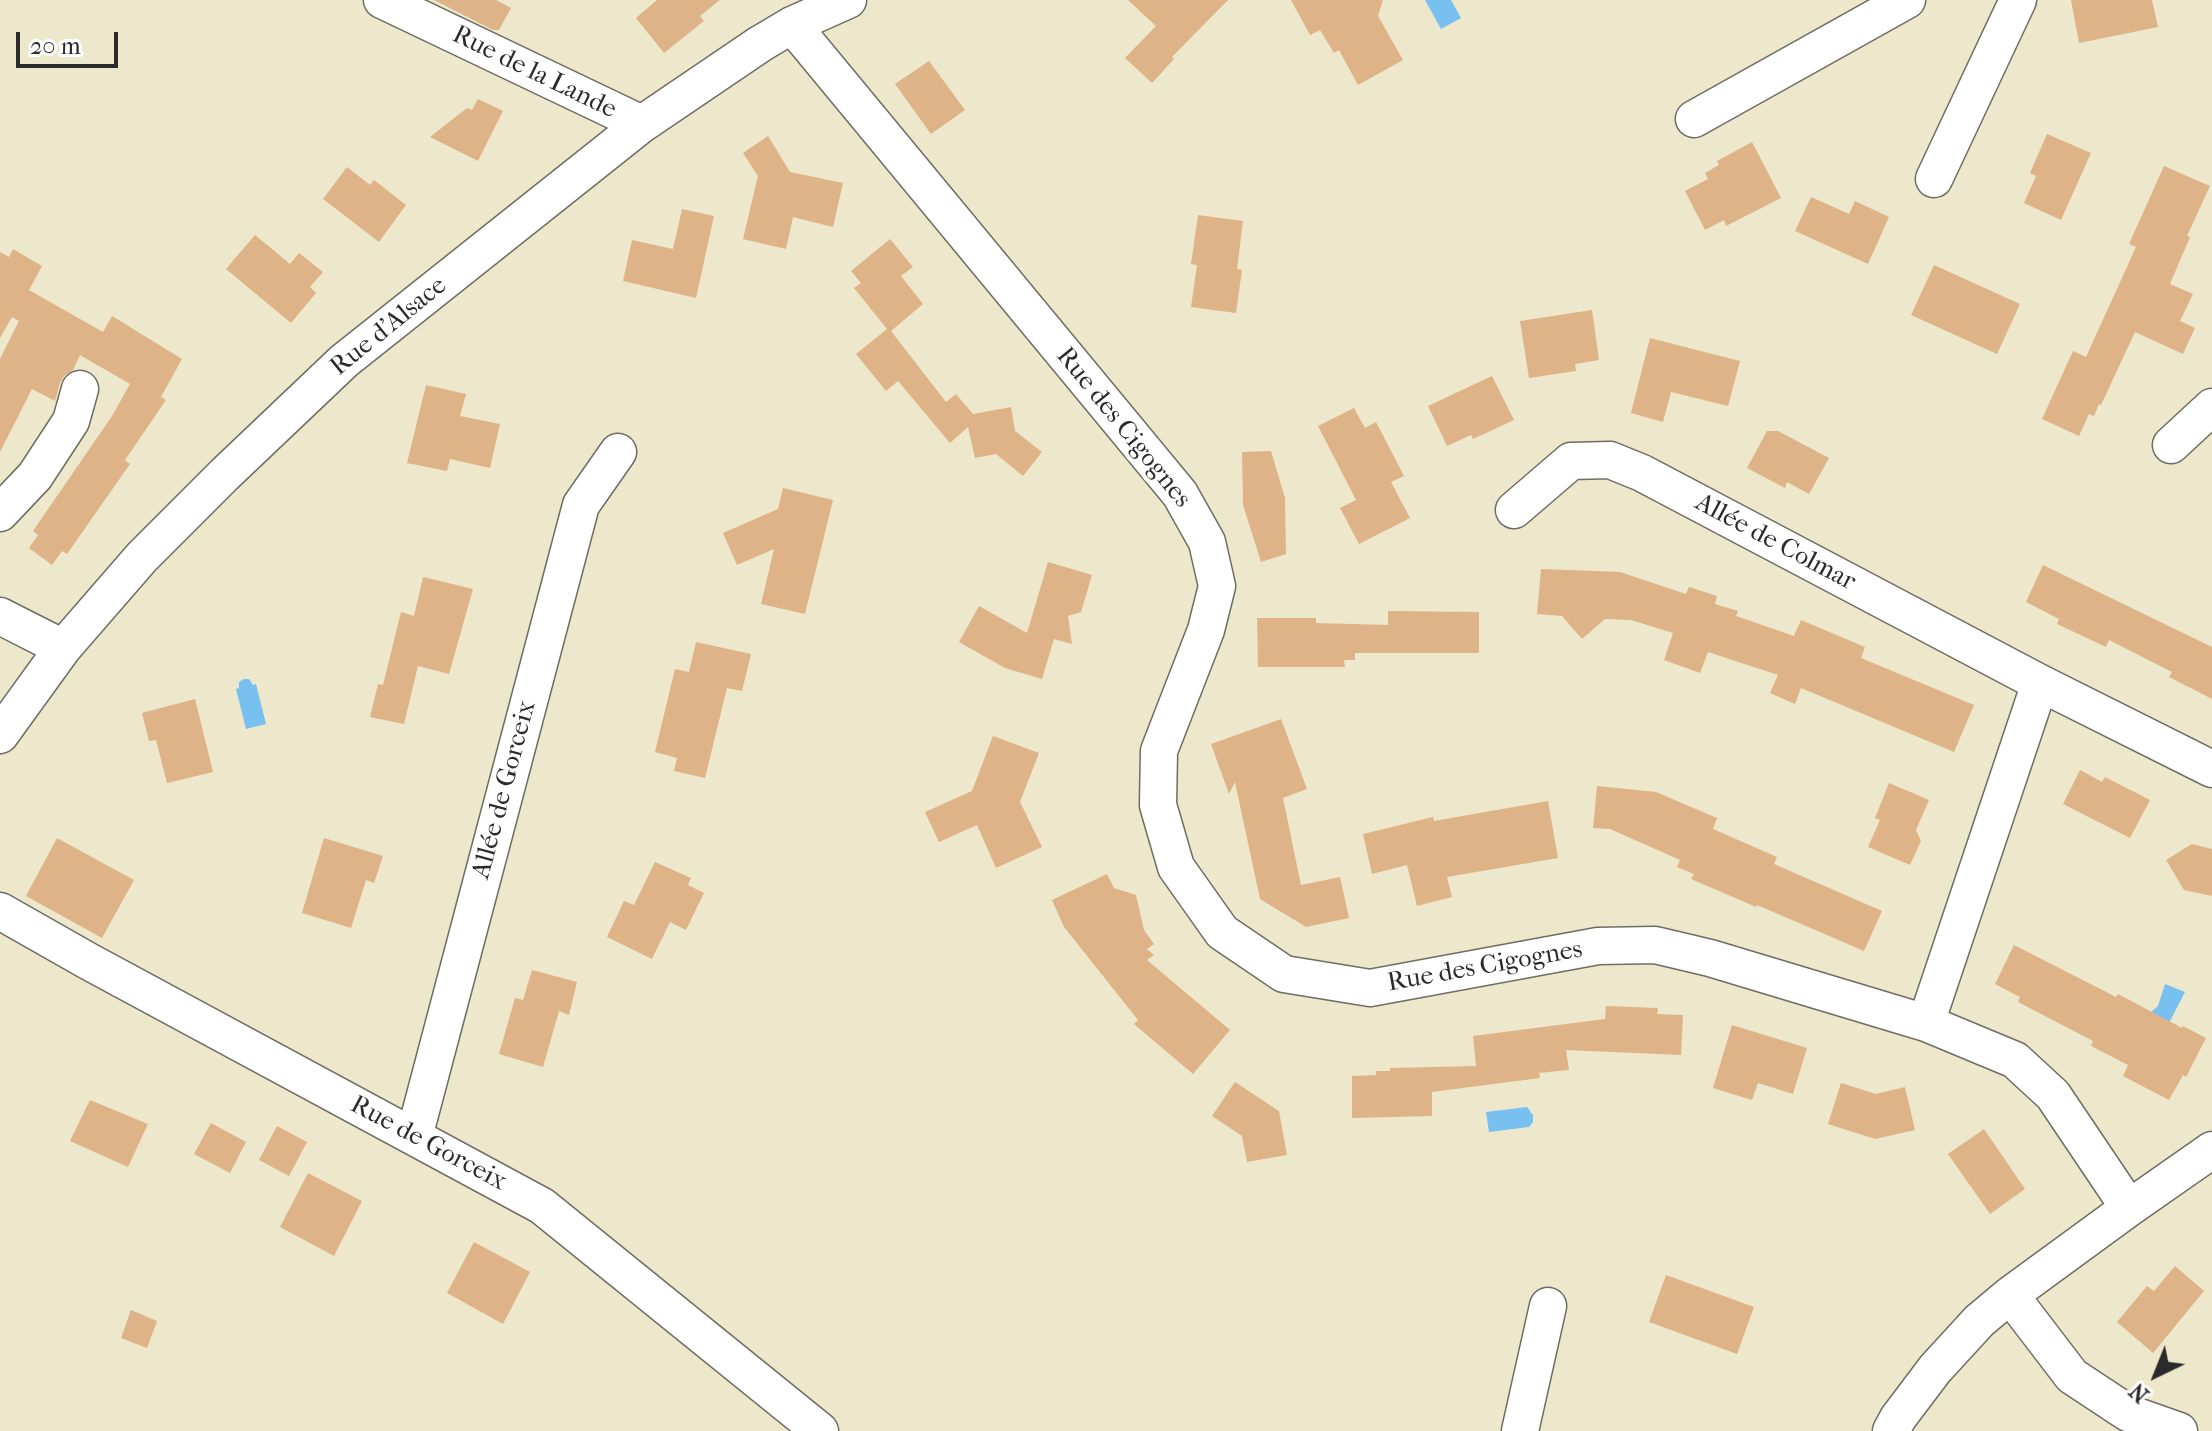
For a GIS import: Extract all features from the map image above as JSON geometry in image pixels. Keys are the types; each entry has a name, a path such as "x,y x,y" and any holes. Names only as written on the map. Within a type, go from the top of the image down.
{"street":[{"name":"Rue de la Lande","path":"382,0 642,124"},
{"name":"Rue d'Alsace","path":"0,735 63,648 142,557 344,361 642,124 760,44 792,25 848,0"},
{"path":"1694,119 1907,0"},
{"path":"1934,179 2018,0"},
{"name":"Rue des Cigognes","path":"792,25 1180,494 1207,542 1217,586 1206,630 1159,751 1158,805 1176,867 1222,932 1284,974 1370,988 1598,946 1655,945 1710,958 1926,1023 2015,1060 2053,1095 2129,1208"},
{"path":"0,513 35,476 64,432 71,421 80,389"},
{"path":"2171,445 2212,407"},
{"name":"Allée de Gorceix","path":"414,1137 581,505 618,452"},
{"name":"Allée de Colmar","path":"1514,510 1571,461 1610,460 1642,473 2040,683 2212,769"},
{"path":"0,616 63,648"},
{"path":"1926,1023 2040,683"},
{"name":"Rue de Gorceix","path":"0,911 542,1206 820,1431"},
{"path":"1891,1431 1935,1369 1979,1321 2010,1295 2212,1150"},
{"path":"2010,1295 2072,1376 2128,1413 2179,1431"},
{"path":"1520,1431 1548,1306"}],"water":[{"path":"1425,0 1451,0 1461,18 1441,29"},
{"path":"244,679 256,684 266,724 246,729 236,689"},
{"path":"2165,984 2185,992 2168,1025 2151,1012 2158,1006"},
{"path":"1527,1107 1533,1115 1529,1127 1489,1132 1486,1112"}],"building":[{"path":"434,0 496,0 511,8 499,30 493,30"},
{"path":"657,0 720,0 700,16 704,21 664,53 636,18"},
{"path":"1128,0 1228,0 1172,57 1174,59 1152,83 1125,58 1156,26"},
{"path":"1291,0 1383,0 1378,16 1403,60 1358,85 1339,50 1334,53 1320,30 1310,35"},
{"path":"2071,0 2152,0 2158,27 2079,43"},
{"path":"929,61 965,110 931,134 895,84"},
{"path":"478,99 503,111 478,161 430,137 467,108 472,110"},
{"path":"2047,134 2091,153 2061,220 2024,203 2036,176 2030,173"},
{"path":"768,136 790,172 843,183 833,227 793,217 786,249 743,239 758,176 743,153"},
{"path":"1752,142 1781,198 1726,226 1724,220 1705,230 1685,191 1708,179 1705,173 1719,165 1717,161"},
{"path":"2164,166 2210,186 2170,284 2193,294 2180,321 2195,328 2183,354 2135,332 2101,405 2094,416 2089,414 2079,436 2042,419 2073,351 2086,357 2136,247 2129,244"},
{"path":"347,167 370,185 374,180 406,205 379,242 323,199"},
{"path":"1811,197 1849,214 1855,201 1889,217 1868,264 1795,231"},
{"path":"682,209 714,216 696,298 623,281 632,240 673,249"},
{"path":"1198,215 1243,221 1237,269 1242,270 1236,313 1191,307 1197,265 1191,264"},
{"path":"255,235 290,264 299,253 323,272 310,287 316,293 291,323 226,269"},
{"path":"890,239 913,267 901,276 923,304 891,331 946,402 956,394 973,414 1011,407 1015,431 1042,452 1023,476 996,454 975,458 968,427 950,443 898,381 886,391 856,354 887,329 854,288 861,283 851,271"},
{"path":"13,249 42,266 29,290 103,332 112,316 182,359 161,397 166,400 125,460 130,464 67,554 62,551 52,565 29,548 38,535 33,531 112,416 130,384 80,355 73,370 60,383 55,401 32,389 0,452 0,359 19,321 12,317 0,338 0,252 9,257"},
{"path":"1934,265 2020,304 1997,354 1911,315"},
{"path":"1592,310 1599,360 1575,364 1576,371 1529,378 1520,321"},
{"path":"1650,338 1740,361 1728,406 1671,392 1663,422 1631,413"},
{"path":"1492,376 1514,420 1473,439 1471,435 1447,446 1428,406"},
{"path":"426,385 466,394 460,416 500,424 490,468 450,459 447,471 407,463"},
{"path":"1354,408 1365,428 1376,422 1404,476 1391,482 1410,518 1359,544 1340,508 1356,500 1318,426"},
{"path":"1767,431 1778,431 1829,458 1809,494 1787,482 1785,488 1747,468"},
{"path":"1271,451 1285,498 1286,554 1261,562 1243,505 1242,452"},
{"path":"783,488 833,500 805,614 761,604 774,549 737,565 723,533 778,509"},
{"path":"1048,562 1092,575 1081,612 1068,616 1072,644 1054,639 1042,679 1005,668 959,642 979,606 1027,633"},
{"path":"2043,565 2212,647 2212,699 2169,677 2172,672 2109,640 2106,647 2057,624 2059,619 2026,602"},
{"path":"1541,569 1620,572 1686,594 1689,587 1717,596 1715,604 1738,611 1736,616 1794,636 1801,620 1865,647 1861,658 1974,705 1954,752 1801,688 1795,704 1770,693 1778,675 1708,652 1700,673 1664,660 1673,633 1631,620 1605,619 1582,639 1562,616 1537,614"},
{"path":"423,577 473,589 449,674 418,666 404,724 370,717 378,684 383,685 401,612 414,616"},
{"path":"1388,611 1479,612 1479,653 1355,653 1355,660 1344,660 1345,667 1258,667 1257,618 1316,618 1316,623 1388,625"},
{"path":"696,642 751,654 742,691 727,688 705,778 674,771 677,758 655,752 675,669 689,672"},
{"path":"195,699 213,772 167,783 156,740 149,741 142,713"},
{"path":"1281,719 1307,789 1283,798 1301,885 1340,877 1349,918 1306,927 1260,899 1235,782 1229,794 1211,744"},
{"path":"993,736 1039,753 1020,802 1042,847 996,868 977,825 939,842 925,812 972,791"},
{"path":"2080,770 2102,782 2105,777 2150,800 2130,838 2063,804"},
{"path":"1889,783 1929,800 1916,830 1921,841 1910,865 1868,847 1880,820 1875,818"},
{"path":"1597,786 1656,792 1717,818 1713,829 1777,857 1774,864 1882,911 1864,951 1691,879 1694,874 1677,867 1680,860 1610,829 1593,828"},
{"path":"1548,801 1558,858 1447,877 1452,897 1417,906 1407,865 1372,874 1363,834 1433,817 1434,821"},
{"path":"57,838 134,880 102,938 26,896"},
{"path":"324,838 383,856 374,883 366,880 351,928 302,913"},
{"path":"2192,844 2212,849 2212,896 2184,890 2166,860"},
{"path":"655,862 691,878 688,885 704,893 686,930 670,922 652,959 607,937 624,901 634,905"},
{"path":"1107,874 1114,888 1136,895 1144,930 1154,944 1147,949 1154,955 1147,960 1230,1030 1193,1074 1134,1024 1138,1020 1064,927 1052,900"},
{"path":"2014,945 2206,1038 2186,1077 2183,1075 2169,1100 2123,1076 2128,1065 2091,1046 2093,1041 2018,1002 2020,997 1995,984"},
{"path":"532,970 577,982 569,1015 559,1011 543,1067 499,1054 515,998 523,1000"},
{"path":"1606,1006 1658,1008 1657,1014 1683,1015 1681,1055 1566,1050 1569,1070 1539,1073 1540,1078 1432,1092 1432,1116 1352,1118 1352,1076 1376,1075 1376,1071 1390,1071 1390,1068 1476,1066 1473,1036 1605,1019"},
{"path":"1732,1025 1807,1048 1793,1094 1758,1083 1752,1100 1713,1088"},
{"path":"1235,1082 1279,1111 1287,1155 1247,1162 1242,1136 1212,1116"},
{"path":"1841,1083 1876,1094 1905,1087 1915,1130 1875,1139 1828,1124"},
{"path":"90,1100 148,1124 128,1167 70,1141"},
{"path":"211,1123 246,1142 230,1173 194,1154"},
{"path":"277,1126 307,1142 289,1176 259,1160"},
{"path":"1984,1129 2025,1189 1990,1214 1948,1154"},
{"path":"308,1173 362,1201 334,1256 280,1227"},
{"path":"474,1242 530,1272 503,1324 447,1293"},
{"path":"2175,1266 2204,1291 2153,1353 2117,1322 2147,1286 2154,1291"},
{"path":"1666,1275 1754,1307 1737,1354 1649,1322"},
{"path":"131,1310 157,1321 147,1348 121,1338"}]}
